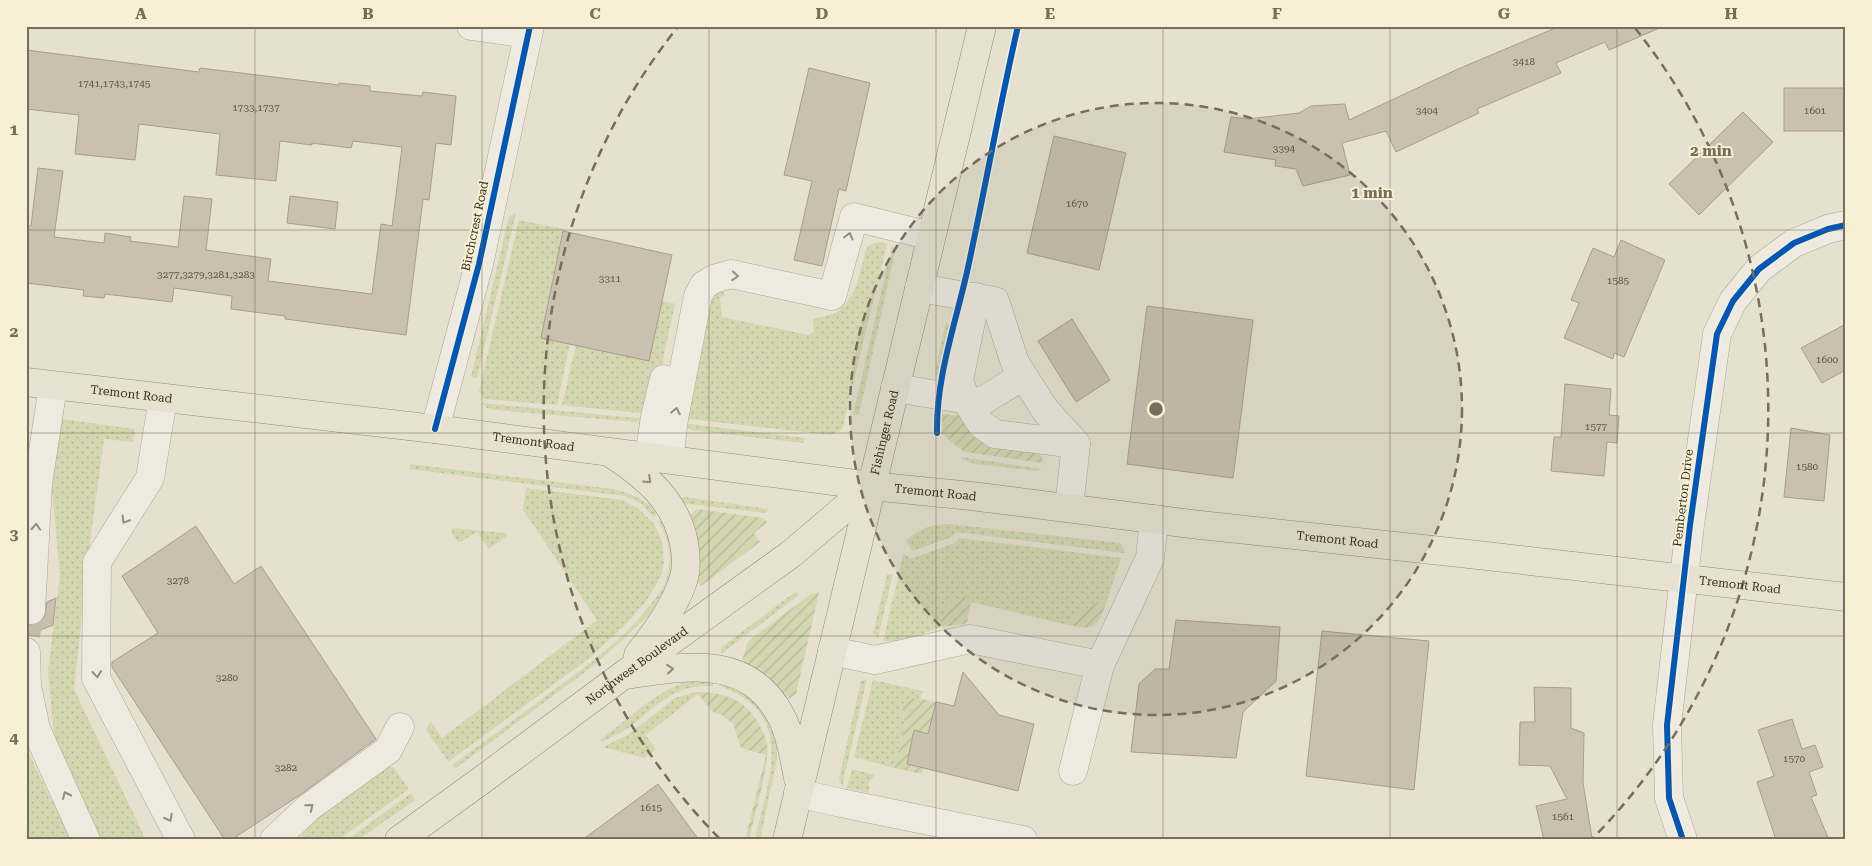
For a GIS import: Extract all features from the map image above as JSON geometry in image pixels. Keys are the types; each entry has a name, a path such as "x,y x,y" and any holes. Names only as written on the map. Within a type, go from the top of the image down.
{"main road":[{"name":"Fishinger Road","path":"787,840 982,26"},
{"name":"Tremont Road","path":"26,382 436,429 871,486 1846,597"},
{"path":"609,452 639,472 662,494 682,530 686,554 684,579 673,604 657,631 622,676"},
{"name":"Northwest Boulevard","path":"399,840 791,554 871,486"},
{"path":"622,676 667,669 698,667 723,669 741,675 756,684 771,699 783,719 791,744 799,789"}],"street":[{"path":"471,26 529,30"},
{"name":"Birchcrest Road","path":"436,429 478,264 529,30"},
{"path":"659,458 655,417 682,296 714,279 731,274 832,296 854,216 932,236"},
{"name":"Pemberton Drive","path":"1683,840 1669,798 1667,725 1700,448 1718,334 1733,300 1759,269 1794,243 1828,229 1846,225"},
{"path":"919,288 995,301 1019,369 1046,411 1076,444 1069,508"},
{"path":"976,297 959,380 966,400 981,424 995,434 1076,444"},
{"path":"895,388 981,402 1019,369"},
{"path":"31,610 32,475 53,386"},
{"path":"163,398 150,478 97,562 96,678 181,840"},
{"path":"1073,771 1100,665 1150,558 1154,519"},
{"path":"832,651 875,660 970,639 1100,665"},
{"path":"26,652 27,686 36,729 86,840"},
{"path":"274,840 308,808 388,750 400,727"},
{"path":"799,789 841,803 1023,840"}],"green space":[{"path":"516,213 477,378 471,377 509,217"},
{"path":"519,220 563,229 541,337 570,344 557,405 484,399 479,391"},
{"path":"879,242 887,244 842,430 831,435 681,418 704,303 716,291 723,292 725,296 720,297 722,317 809,335 814,332 813,319 836,313 843,307 852,295 866,250 869,245"},
{"path":"892,245 895,252 859,414 853,415"},
{"path":"662,301 675,304 652,410 648,414 562,405 576,345 649,361"},
{"path":"946,322 951,326 939,377 935,373"},
{"path":"481,403 647,419 636,422 494,410 487,408"},
{"path":"942,414 963,416 1032,447 1042,457 1043,463 964,452 941,433"},
{"path":"61,419 135,429 133,442 104,439 90,542 74,689 146,840 99,840 54,736 48,671 60,575 52,490"},
{"path":"681,423 805,438 803,443 691,430"},
{"path":"962,457 1042,469 1037,471 975,464 961,459"},
{"path":"410,464 613,489 637,497 658,513 654,517 640,503 625,496 409,469"},
{"path":"526,488 623,500 639,509 654,524 662,541 664,563 661,576 647,600 628,622 591,657 448,762 427,731 429,723 431,722 442,738 597,620 523,510"},
{"path":"682,498 769,509 766,513 681,503"},
{"path":"697,509 763,518 767,522 754,533 760,542 701,586 696,582 697,540 689,516"},
{"path":"663,520 672,540 672,576 662,598 648,616 596,664 456,768 451,766 586,666 639,619 660,592 665,583 669,567 668,544 658,521"},
{"path":"949,524 1120,543 1125,550 1124,553 957,532 952,537 912,551 906,540 926,528"},
{"path":"453,528 505,533 507,536 489,549 477,532 461,542 457,541 451,531"},
{"path":"959,538 1121,558 1106,603 1101,601 1096,603 1064,624 971,602 969,598 963,598 953,602 945,610 940,627 905,641 883,641 903,556 905,554 910,559 955,543"},
{"path":"887,574 893,574 878,638 873,633"},
{"path":"795,592 799,595 721,654 723,646"},
{"path":"819,592 796,694 789,699 764,674 741,663 748,641 811,594"},
{"path":"962,597 969,598 971,602 967,622 940,627 940,622 946,609"},
{"path":"1101,601 1106,603 1099,620 1092,627 1064,624 1091,605"},
{"path":"867,679 842,787 839,779 861,681"},
{"path":"713,680 713,686 698,686 675,693 625,730 601,742 600,740 664,692 686,682"},
{"path":"873,680 923,691 920,699 916,698 902,711 905,725 894,768 854,757"},
{"path":"723,681 744,691 769,717 777,744 777,760 760,840 755,840 770,772 771,750 769,731 760,713 744,698 719,686"},
{"path":"696,692 698,694 646,735 656,749 644,758 603,747 628,735 675,698"},
{"path":"696,692 726,696 742,704 755,718 767,742 766,767 749,840 745,840 766,755 741,748 733,724 722,715 714,713"},
{"path":"916,698 936,702 928,734 914,731 907,763 923,768 922,774 894,768 905,725 902,707 909,699"},
{"path":"26,747 51,800 75,830 79,840 26,840"},
{"path":"389,765 394,768 409,789 338,840 299,840 316,814"},
{"path":"852,769 875,775 869,782 869,793 847,788"},
{"path":"411,793 415,800 358,840 347,840"}],"building":[{"path":"1560,26 1664,26 1609,50 1605,42 1556,63 1561,73 1477,109 1479,113 1396,152 1386,131 1342,143 1350,175 1303,186 1296,169 1275,166 1276,160 1224,152 1231,117 1248,119 1299,113 1311,106 1345,104 1349,120 1458,69"},
{"path":"26,50 199,72 200,68 339,85 339,83 370,86 370,91 422,96 423,92 456,96 451,145 436,143 429,200 423,199 406,335 285,319 285,316 231,309 232,296 174,288 172,302 105,294 104,298 83,296 84,290 26,283 26,225 31,226 38,168 63,171 54,237 104,243 105,233 131,237 130,241 178,247 184,196 212,199 206,250 271,259 268,281 372,294 381,224 392,226 402,147 353,141 351,148 280,141 276,181 216,175 220,134 139,124 135,160 75,154 79,115 26,109"},
{"path":"809,68 870,83 846,191 839,189 822,266 794,260 812,181 784,175"},
{"path":"1784,88 1846,88 1846,131 1784,131"},
{"path":"1743,112 1773,142 1699,215 1669,184"},
{"path":"1054,136 1126,153 1099,270 1027,253"},
{"path":"290,196 338,202 335,229 287,223"},
{"path":"563,231 672,255 649,361 541,338"},
{"path":"1621,240 1665,260 1624,357 1614,353 1613,359 1564,338 1579,303 1571,300 1593,248 1614,257"},
{"path":"1147,306 1253,320 1233,478 1127,464"},
{"path":"1072,319 1110,380 1076,402 1038,341"},
{"path":"1846,324 1846,370 1822,383 1801,348"},
{"path":"1565,384 1611,389 1609,415 1619,416 1617,443 1607,442 1604,476 1551,471 1554,437 1561,437"},
{"path":"1791,428 1830,435 1824,501 1784,497"},
{"path":"196,526 234,584 261,566 376,739 300,795 231,840 225,840 112,667 112,662 158,633 122,576"},
{"path":"56,598 53,625 26,636 26,624 31,626 38,624 44,618 47,602"},
{"path":"1176,620 1280,627 1276,681 1243,712 1236,758 1131,752 1139,684 1155,669 1169,669"},
{"path":"1322,631 1429,641 1414,790 1306,776"},
{"path":"963,672 999,715 1034,724 1018,791 907,764 914,730 928,734 936,702 954,706"},
{"path":"1534,687 1571,688 1571,728 1584,733 1583,783 1592,838 1588,840 1587,838 1587,840 1544,840 1536,806 1567,799 1550,766 1519,765 1520,722 1535,722"},
{"path":"1792,719 1802,749 1815,745 1823,767 1809,772 1817,795 1811,797 1829,840 1776,840 1757,782 1774,776 1758,730"},
{"path":"658,784 699,840 582,840"}],"tunnel":[{"path":"26,635 31,610"}],"cycle path":[{"path":"435,429 479,264 530,26"},
{"path":"937,433 943,372 967,272 1018,26"},
{"path":"1683,840 1669,798 1667,725 1690,525 1717,334 1733,301 1759,269 1794,243 1828,229 1846,225"}]}
